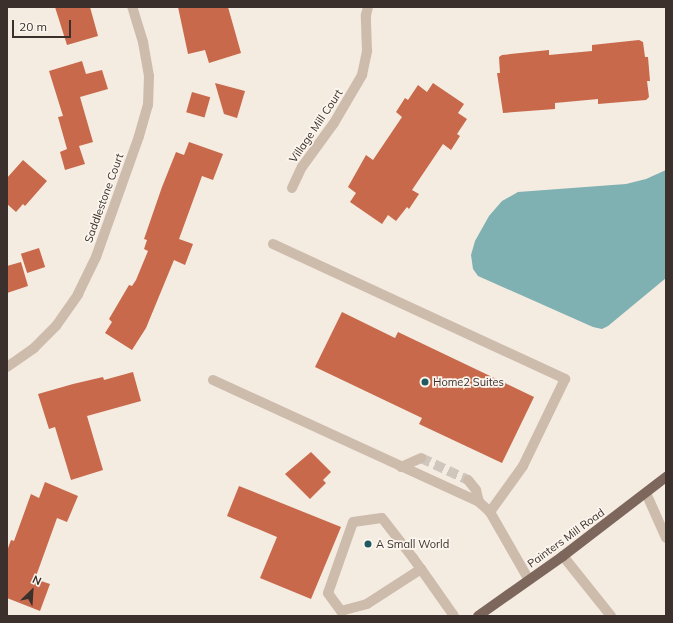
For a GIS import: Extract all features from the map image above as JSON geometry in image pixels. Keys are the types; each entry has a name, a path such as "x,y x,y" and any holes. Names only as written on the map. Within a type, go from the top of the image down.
{"main road":[{"name":"Painters Mill Road","path":"478,616 563,556 666,477"}],"street":[{"name":"Saddlestone Court","path":"7,367 34,348 56,326 78,294 96,257 139,136 148,105 149,76 143,42 132,7"},
{"name":"Village Mill Court","path":"292,188 302,167 334,123 362,74 367,51 366,15 368,7"},
{"path":"273,244 565,379 523,466 490,512"},
{"path":"213,380 479,502 490,512 529,580"},
{"path":"401,467 421,458"},
{"path":"468,480 476,490 479,502"},
{"path":"646,493 666,538"},
{"path":"421,569 367,604 341,611 328,593 354,522 382,518 421,569 454,616"},
{"path":"563,556 611,616"}],"water":[{"path":"666,170 666,278 608,326 602,329 593,327 478,276 473,269 471,255 475,241 489,216 502,201 518,192 626,184 646,179"}],"building":[{"path":"55,7 90,7 98,36 67,45"},
{"path":"178,7 228,7 241,53 209,63 205,50 188,54"},
{"path":"639,40 643,42 645,57 648,57 650,81 647,81 649,97 646,100 598,104 598,99 555,103 555,109 503,113 497,73 500,73 499,57 502,55 549,50 549,55 592,51 592,45"},
{"path":"82,61 86,74 102,70 108,89 80,97 93,142 79,146 85,164 65,170 60,152 67,149 58,117 63,116 49,71"},
{"path":"215,83 245,91 237,118 224,114"},
{"path":"433,83 464,104 458,113 467,119 457,134 460,136 451,150 443,144 412,190 419,194 409,209 407,207 396,221 388,215 382,224 350,202 356,193 348,187 366,155 373,160 402,117 396,112 405,98 408,100 418,85 427,92"},
{"path":"192,92 210,97 204,117 186,112"},
{"path":"189,142 223,154 213,180 202,176 179,239 193,244 185,265 174,260 146,328 132,350 105,333 112,322 109,319 129,285 132,286 136,280 148,251 144,249 147,240 144,239 176,152 184,155"},
{"path":"23,160 47,181 25,206 23,204 16,212 7,204 7,178"},
{"path":"39,248 45,267 27,273 21,254"},
{"path":"21,262 28,286 7,293 7,266"},
{"name":"Home2 Suites","path":"342,312 395,338 398,332 534,397 502,463 419,424 422,418 315,367"},
{"path":"133,372 141,401 87,416 103,470 71,480 55,427 49,429 38,394 103,377 104,380"},
{"path":"311,452 331,472 323,480 326,483 310,499 285,474"},
{"path":"45,482 78,496 67,522 57,518 35,579 50,584 40,611 7,598 7,551 11,540 14,541 31,494 39,498"},
{"path":"239,486 341,527 311,599 260,578 277,537 227,516"}],"tunnel":[{"path":"421,458 468,480"}],"place":[{"name":"Home2 Suites","path":"425,382"},
{"name":"A Small World","path":"368,544"}]}
